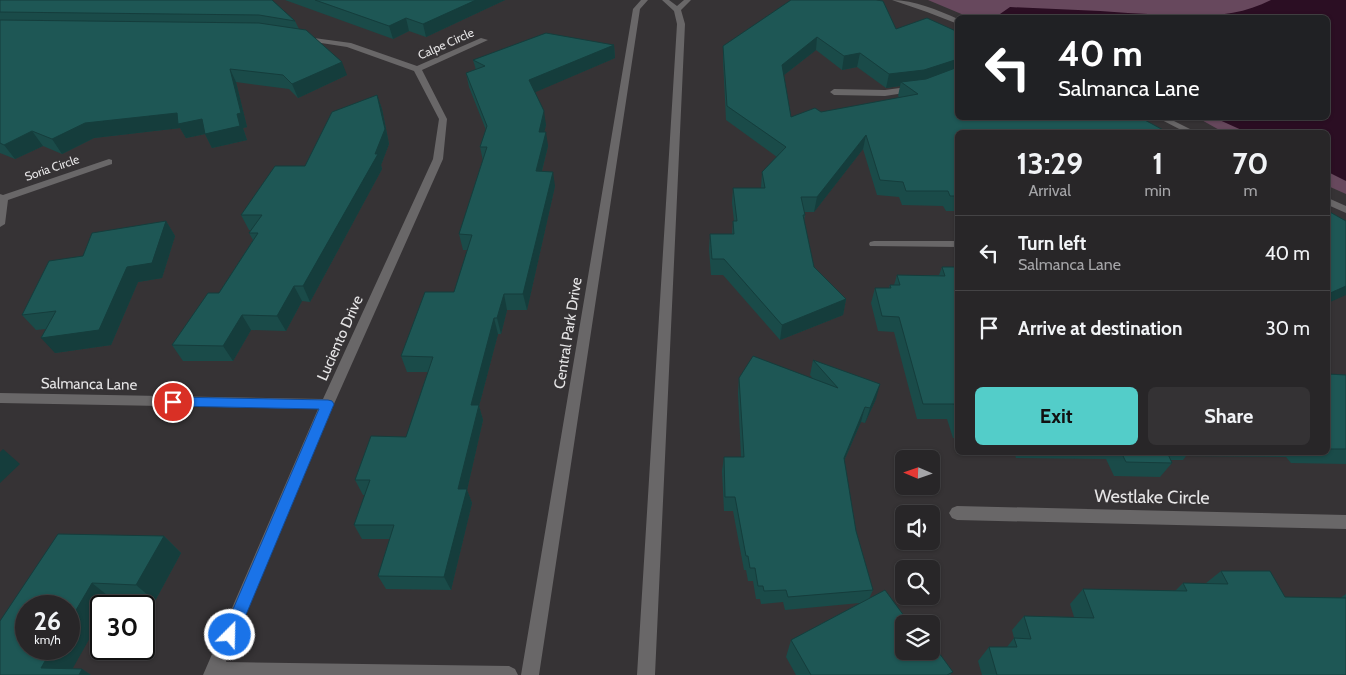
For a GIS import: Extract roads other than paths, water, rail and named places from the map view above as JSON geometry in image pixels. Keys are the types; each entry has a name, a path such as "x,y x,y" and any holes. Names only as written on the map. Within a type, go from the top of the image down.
{"street":[{"name":"Central Park Drive","path":"530,675 637,9 645,0"},
{"path":"646,675 680,24 677,10 665,0"},
{"path":"677,10 688,0"},
{"path":"895,0 923,8 955,21"},
{"path":"292,36 348,45 416,69"},
{"name":"Calpe Circle","path":"416,69 484,40"},
{"name":"Luciento Drive","path":"213,673 328,404 438,159 443,119 416,69"},
{"path":"834,92 885,93 922,88"},
{"path":"1166,120 1187,130"},
{"name":"Soria Circle","path":"1,198 109,162"},
{"path":"0,224 1,198"},
{"path":"1330,202 1346,210"},
{"path":"874,244 955,244"},
{"name":"Salmanca Lane","path":"0,398 328,404"},
{"name":"Westlake Circle","path":"957,513 1346,522"},
{"path":"213,673 509,675"}]}
